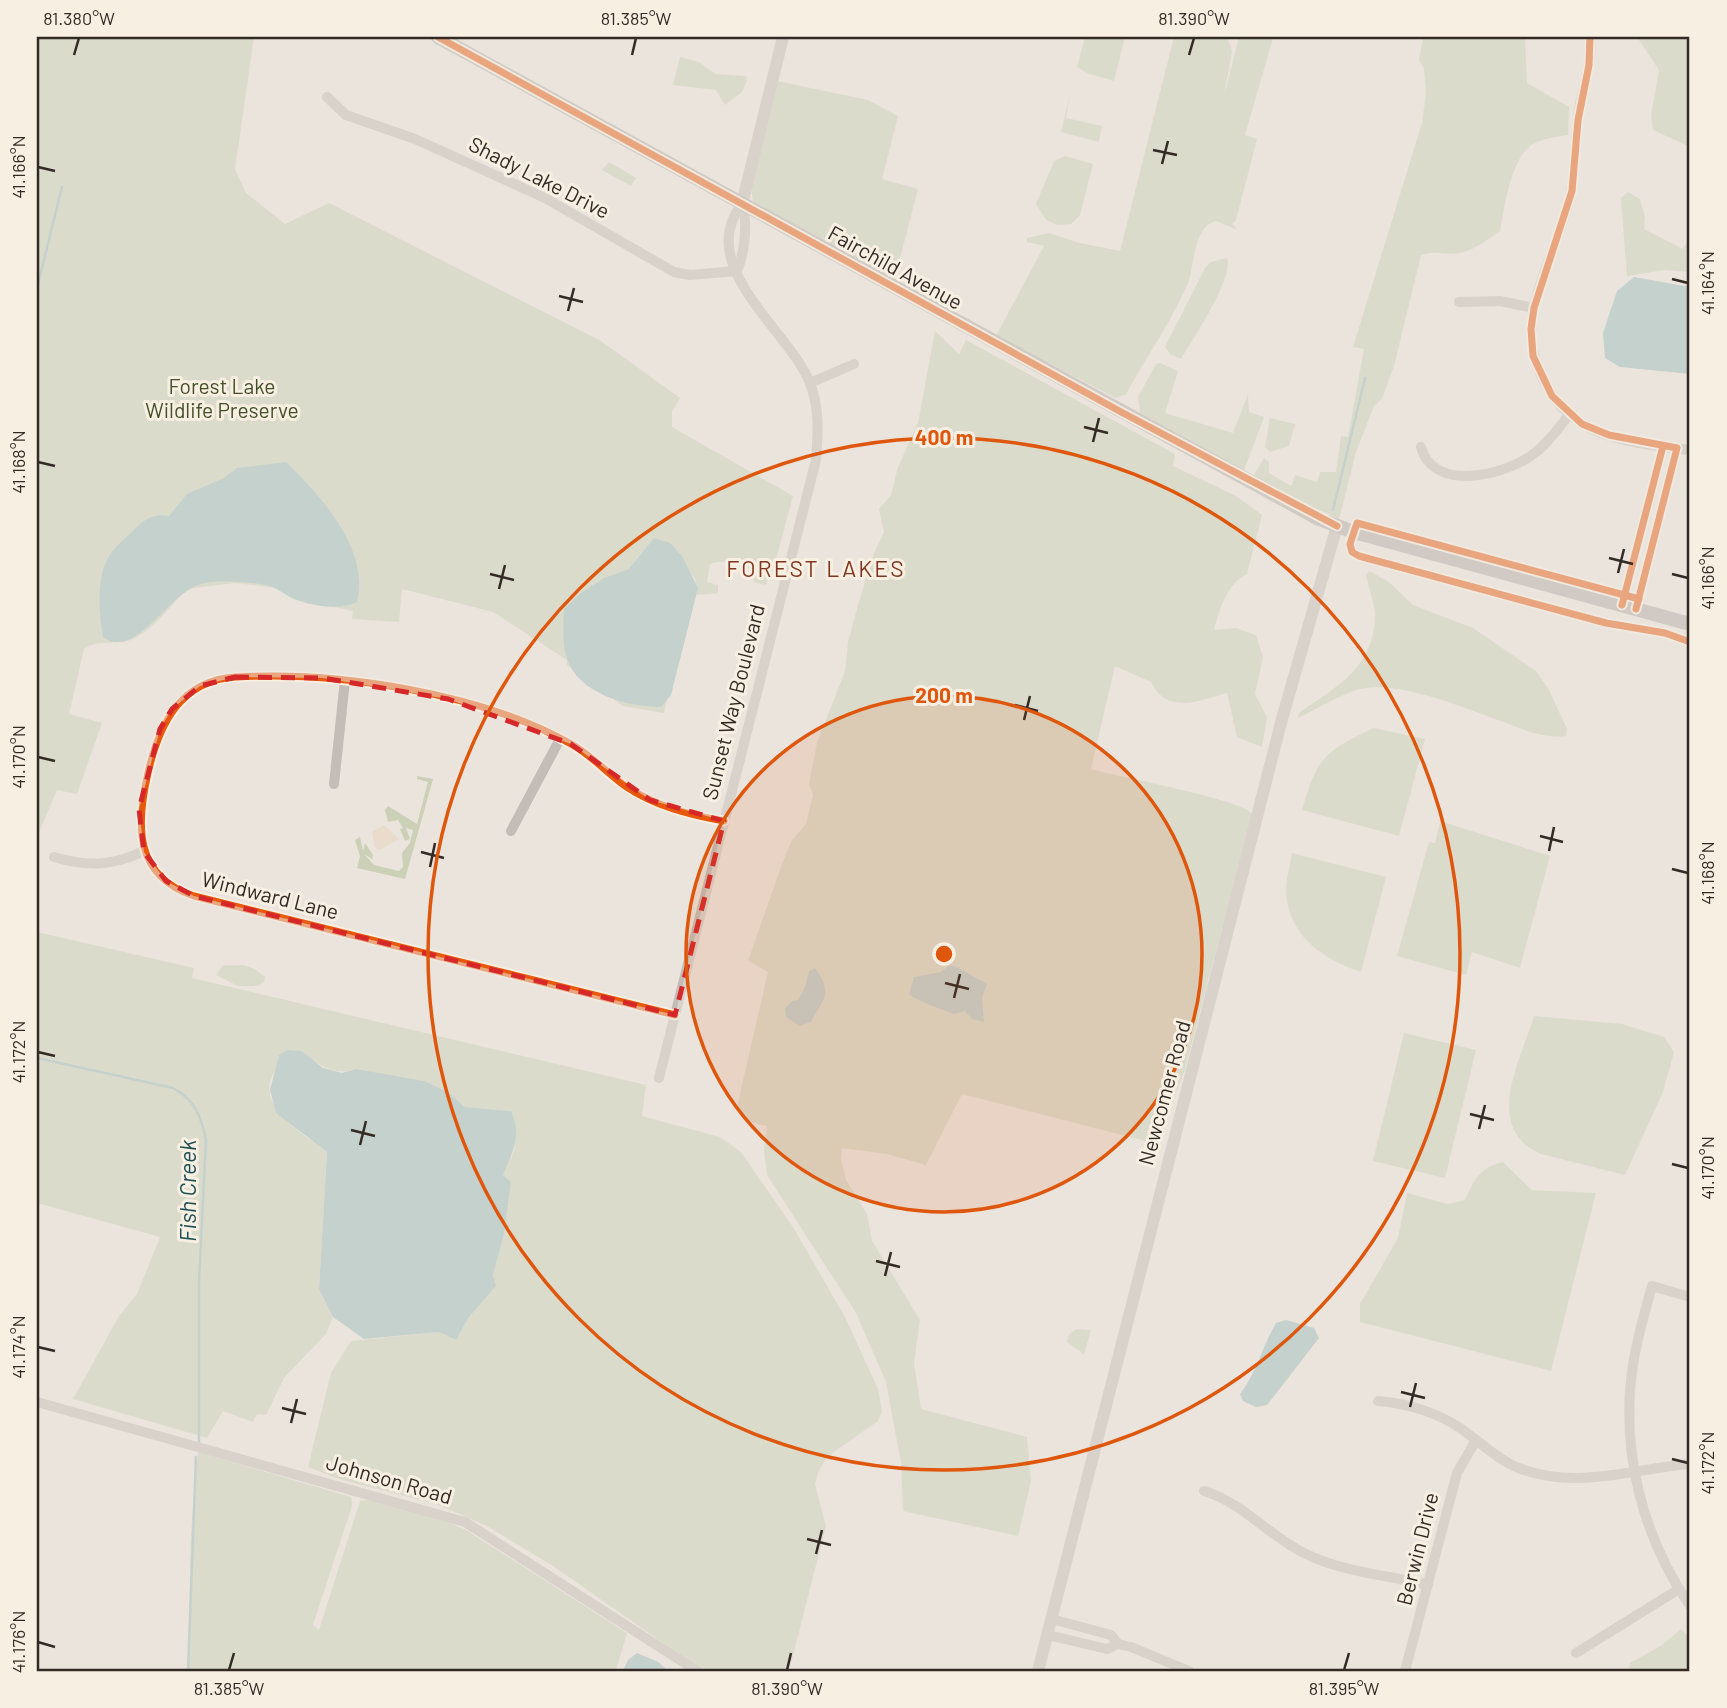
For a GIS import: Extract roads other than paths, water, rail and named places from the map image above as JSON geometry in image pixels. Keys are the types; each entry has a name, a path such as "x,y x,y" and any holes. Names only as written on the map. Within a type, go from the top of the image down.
{"main road":[{"name":"Fairchild Avenue","path":"438,37 1337,526 1690,624"}],"street":[{"path":"737,271 743,258 747,219 742,204 783,37"},
{"path":"1590,37 1589,65 1578,120 1572,191 1534,308 1531,343 1536,364 1547,387 1570,414 1609,435 1690,450"},
{"name":"Shady Lake Drive","path":"327,97 346,115 415,139 545,198 674,272 690,275 737,271"},
{"name":"Sunset Way Boulevard","path":"659,1078 816,460 818,423 810,383 802,367 750,299 737,271"},
{"path":"1459,302 1500,301 1534,308"},
{"path":"810,383 853,364"},
{"path":"1421,447 1430,463 1443,471 1468,475 1487,474 1503,470 1534,454 1570,414"},
{"path":"1629,607 1637,552 1663,446"},
{"path":"1629,607 1650,556 1677,448"},
{"path":"1650,503 1664,506"},
{"name":"Newcomer Road","path":"1038,1671 1282,719 1337,526"},
{"path":"1637,552 1650,556"},
{"name":"Windward Lane","path":"675,1015 194,895 166,881 144,851 139,809 156,740 172,709 208,682 234,677 304,676 345,680 448,699 513,719 560,738 590,756 645,798 681,811 724,821"},
{"path":"334,784 345,680"},
{"path":"511,831 560,738"},
{"path":"54,857 99,865 118,862 144,851"},
{"path":"1690,1297 1652,1286 1635,1350 1631,1381 1630,1441 1635,1473 1651,1531 1690,1606"},
{"path":"1378,1401 1431,1413 1516,1467 1558,1478 1593,1479 1690,1464"},
{"name":"Johnson Road","path":"37,1402 465,1522 697,1671"},
{"name":"Berwin Drive","path":"1405,1671 1457,1473 1476,1440"},
{"path":"1204,1490 1246,1510 1306,1555 1341,1567 1428,1585"},
{"path":"1576,1653 1679,1589"},
{"path":"1052,1619 1111,1635 1118,1644 1157,1656 1189,1671"},
{"path":"1048,1635 1107,1649 1118,1644"}],"water":[{"path":"1634,277 1690,287 1690,374 1620,367 1605,358 1603,333 1617,291"},
{"path":"286,462 314,491 340,525 356,563 359,582 357,602 326,607 294,599 270,586 237,582 205,583 192,587 141,632 128,640 116,642 103,637 100,585 109,556 120,543 144,521 158,516 169,516 187,494 224,478 237,468"},
{"path":"654,538 670,543 682,556 698,588 671,695 661,707 620,701 593,690 573,671 567,659 563,634 564,609 581,593 604,578 629,569"},
{"path":"948,966 955,966 987,984 982,998 984,1022 972,1019 965,1011 954,1014 909,994 914,977 941,972"},
{"path":"815,968 824,984 825,996 811,1022 800,1026 786,1017 785,1008 792,1001 798,1000 809,971"},
{"path":"287,1050 302,1051 323,1068 342,1073 356,1069 424,1081 448,1092 465,1107 511,1111 516,1136 503,1175 511,1182 504,1234 493,1275 496,1286 469,1317 456,1340 439,1332 364,1339 333,1317 319,1289 327,1152 276,1113 270,1090 279,1055"},
{"path":"1286,1320 1314,1328 1319,1338 1267,1405 1256,1407 1243,1401 1240,1394 1251,1377 1276,1323"},
{"path":"637,1653 658,1662 668,1671 623,1671 628,1660"}],"waterway":[{"path":"37,288 62,187"},
{"path":"1333,510 1365,378"},
{"name":"Fish Creek","path":"37,1058 173,1088 192,1103 202,1123 206,1140 199,1282 199,1444"},
{"name":"Fish Creek","path":"188,1671 196,1457"}],"district":[{"name":"FOREST LAKES","path":"816,569"}],"park label":[{"name":"Forest Lake Wildlife Preserve","path":"222,399"}]}
